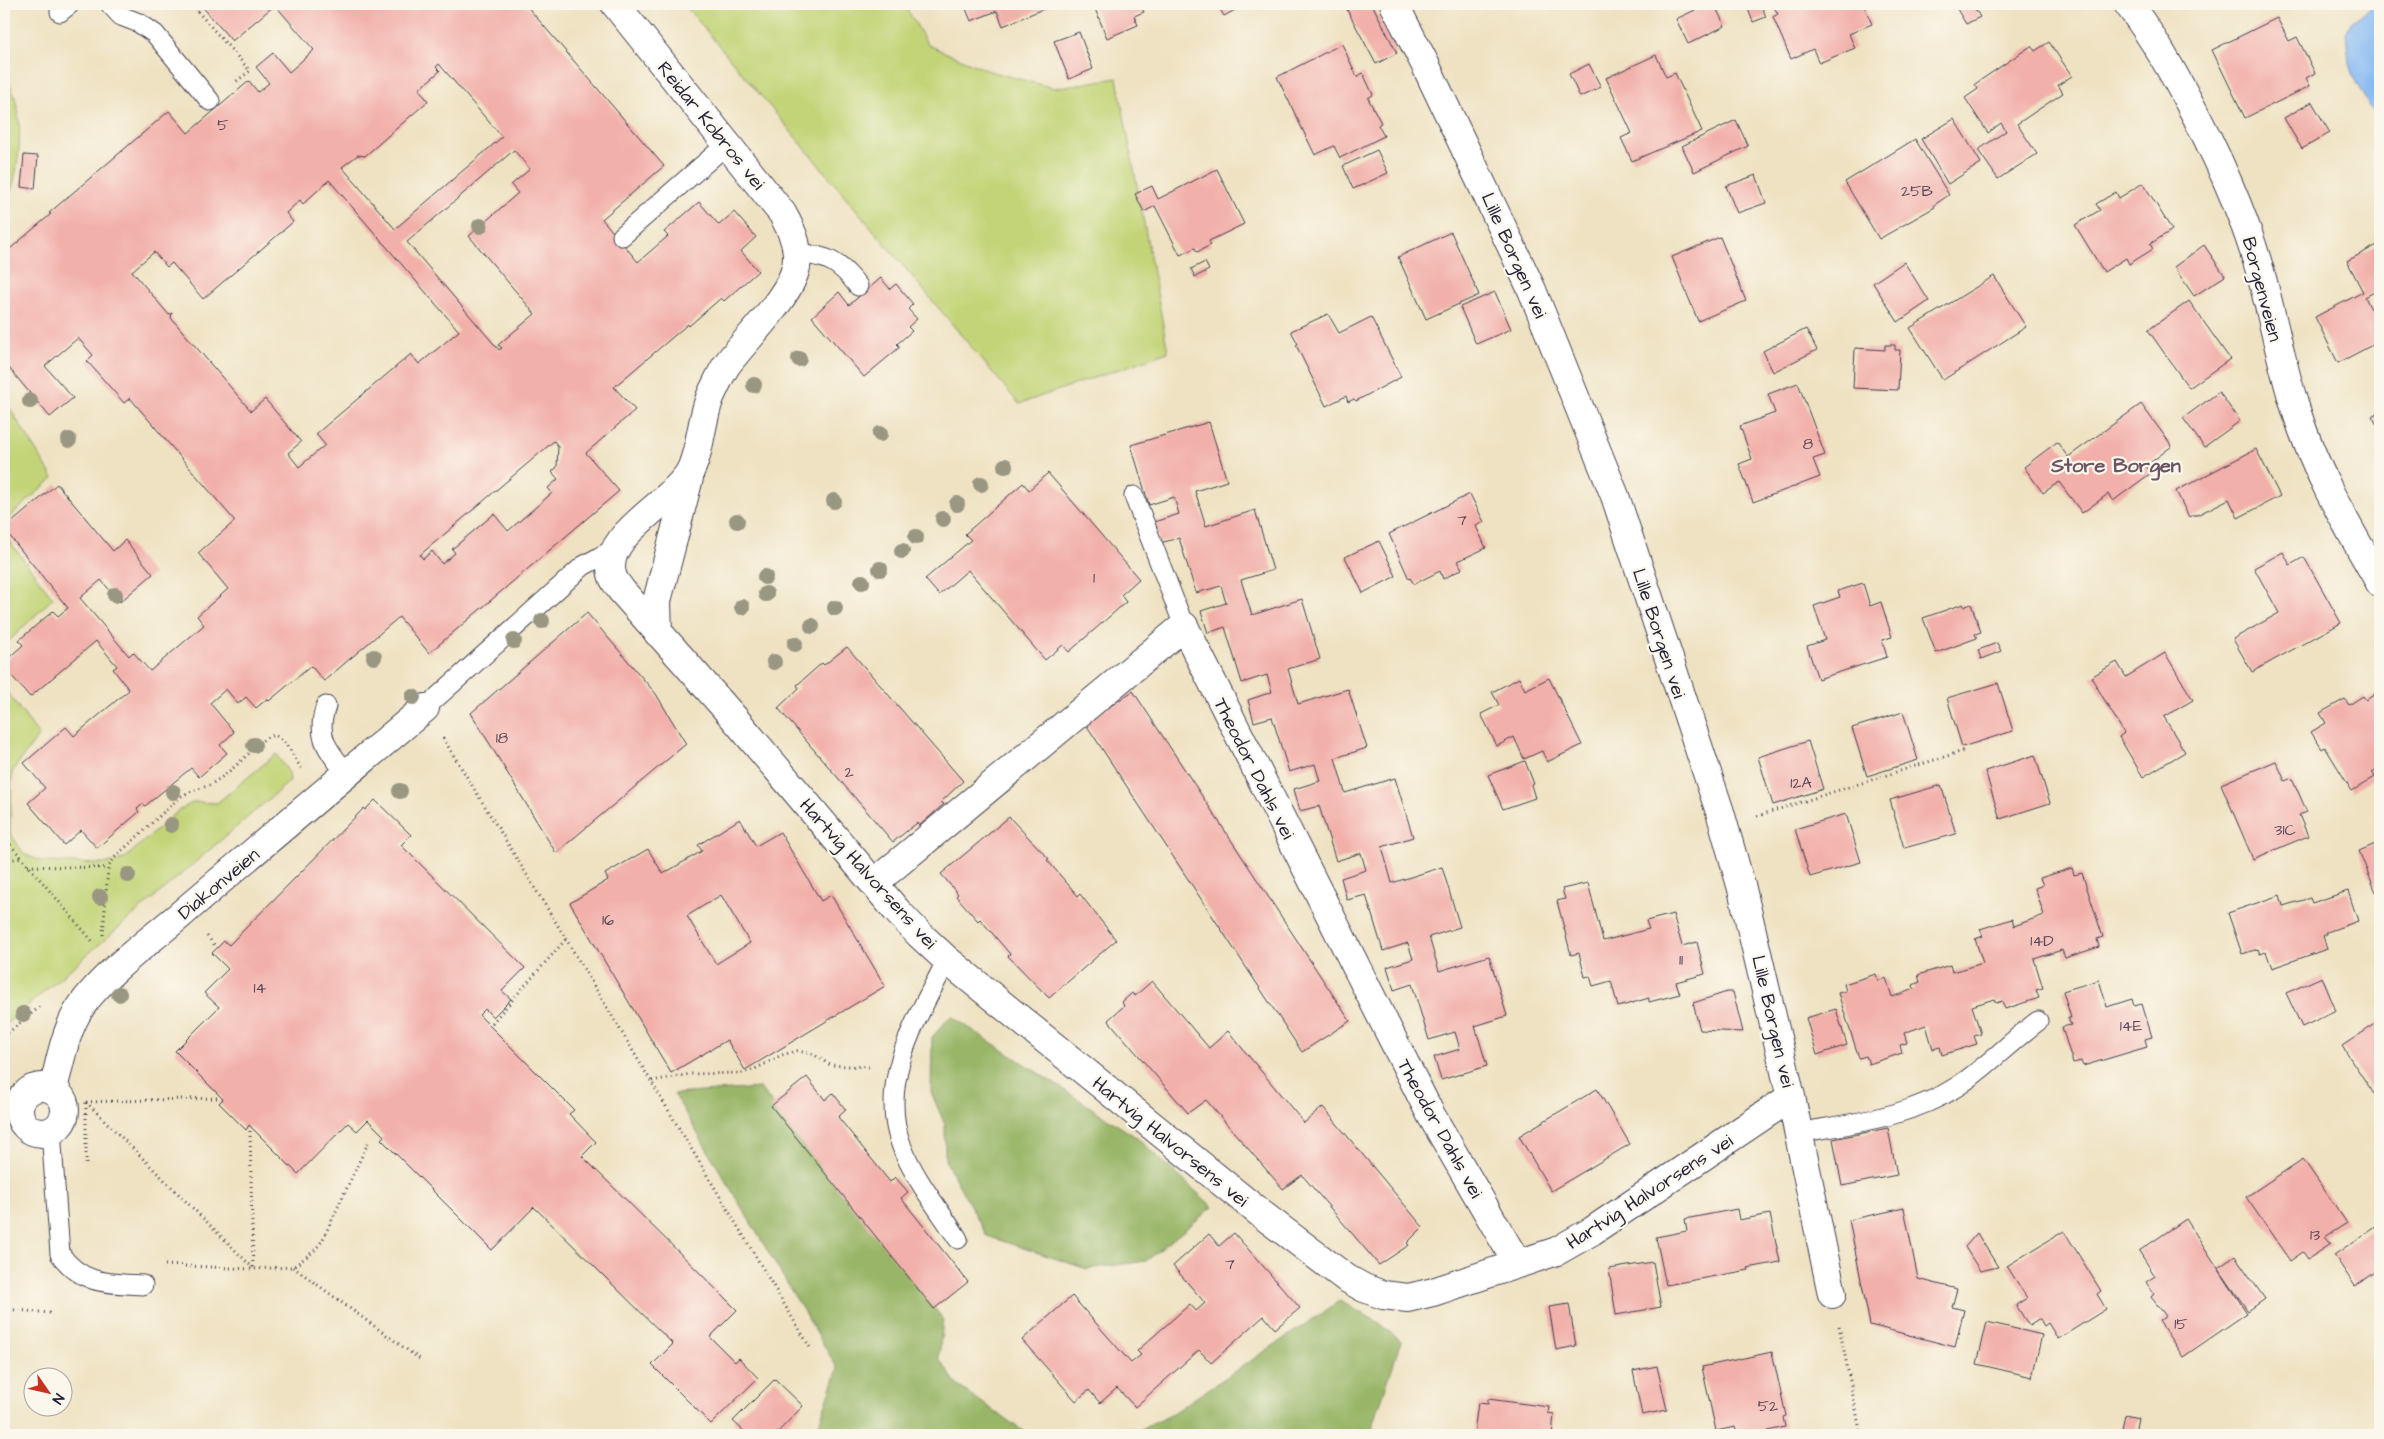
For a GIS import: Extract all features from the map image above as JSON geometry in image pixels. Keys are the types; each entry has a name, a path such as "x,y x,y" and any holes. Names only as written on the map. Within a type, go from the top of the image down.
{"street":[{"name":"Reidar Kobros vei","path":"615,4 782,213 794,233 797,253"},
{"name":"Lille Borgen vei","path":"1394,4 1425,64 1532,290 1615,496 1720,812 1760,961 1799,1133 1832,1294"},
{"name":"Borgenveien","path":"2128,4 2163,54 2214,149 2242,212 2260,270 2296,410 2318,472 2380,583"},
{"path":"658,632 656,617 657,601 711,395 727,364 777,303 794,274 797,253"},
{"path":"614,549 628,531 677,490 690,472"},
{"name":"Hartvig Halvorsens vei","path":"614,549 610,561 612,575 621,590 735,719 897,911 947,960 1260,1214 1346,1278 1383,1295 1408,1298 1433,1292 1557,1251 1592,1231 1791,1097"},
{"path":"874,883 1184,626"},
{"name":"Theodor Dahls vei","path":"1184,626 1431,1115 1517,1263"},
{"name":"Diakonveien","path":"54,1089 68,1033 78,1012 91,994 117,969 425,708"},
{"path":"43,1086 54,1089 66,1105 65,1116 60,1125 51,1132 31,1131 23,1124 12,1103 33,1088 43,1086"}],"lane":[{"path":"110,4 122,16 139,23 155,34 210,101"},
{"path":"622,236 727,144"},
{"path":"797,253 816,255 835,262 846,270 858,286"},
{"path":"1134,496 1184,626"},
{"path":"425,708 583,566 614,549"},
{"path":"326,706 322,718 324,739 327,748 347,774"},
{"path":"947,960 906,1042 898,1069 894,1097 895,1123 902,1147 917,1175 958,1239"},
{"path":"1799,1133 1896,1114 1929,1102 1959,1085 2038,1021"},
{"path":"51,1132 60,1254 68,1266 83,1276 102,1283 143,1285"}],"path":[{"path":"191,4 250,71 210,101"},
{"path":"425,708 566,939 811,1349"},
{"path":"104,939 108,868 113,859 180,797 192,789 208,786 218,780 264,739 276,736 302,769"},
{"path":"1757,816 1963,751"},
{"path":"4,837 117,969"},
{"path":"4,862 21,857"},
{"path":"28,866 108,868"},
{"path":"492,1023 566,939"},
{"path":"652,1082 690,1074 742,1073 755,1069 782,1054 797,1051 813,1054 830,1065 898,1069"},
{"path":"86,1094 86,1171"},
{"path":"86,1102 217,1098"},
{"path":"86,1102 253,1268"},
{"path":"250,1131 253,1268"},
{"path":"160,1265 253,1268 293,1267 314,1251 322,1241 368,1143"},
{"path":"293,1267 421,1360"},
{"path":"1832,1294 1862,1435"},
{"path":"4,1309 50,1312"}],"green space":[{"path":"684,4 904,4 928,45 989,71 1054,88 1117,78 1168,352 1019,404"},
{"path":"4,78 12,89 17,105 19,142 14,180 10,196 4,208"},
{"path":"4,399 53,478 4,522"},
{"path":"4,534 53,598 4,646"},
{"path":"4,688 39,735 12,772 10,833 24,854 43,862 103,864 124,859 179,810 194,802 217,803 276,754 289,773 290,781 4,1026"},
{"path":"951,1016 1136,1137 1213,1207 1146,1261 1087,1269 987,1236 945,1160 945,1125 931,1092 932,1037"},
{"path":"760,1088 943,1319 939,1358 957,1385 1020,1429 1034,1435 815,1435 838,1369 674,1094"},
{"path":"1340,1301 1376,1321 1401,1341 1370,1435 1129,1435 1165,1418"}],"water":[{"path":"2376,4 2380,4 2380,118 2371,109 2353,77 2349,63 2346,33 2351,22"}],"building":[{"path":"200,4 525,4 664,166 602,219 638,262 668,236 664,232 699,202 719,225 734,212 756,237 741,251 758,271 724,301 721,298 689,326 688,324 614,387 635,410 586,453 619,491 429,653 399,617 324,681 311,666 269,701 267,699 256,708 246,697 238,704 226,689 210,703 234,732 220,745 227,753 199,777 191,768 145,806 143,804 137,809 139,812 97,848 81,830 64,845 28,803 45,788 24,763 66,727 74,736 129,690 113,669 117,666 96,641 30,697 4,667 4,662 23,645 19,640 53,611 58,616 68,608 4,529 57,484 113,551 125,540 153,574 120,602 101,580 80,598 129,656 133,652 150,671 204,625 197,616 228,589 198,553 235,521 130,398 124,403 87,361 93,355 78,338 45,366 73,398 50,417 4,362 4,254 51,214 49,213 169,111 188,133 249,81 258,92 269,83 256,67 273,53 289,72 314,50 275,5 232,41","holes":["439,64 502,137 395,229 342,167 358,155 365,156 428,101 419,89 440,71 436,67","514,150 530,169 511,185 518,193 469,236 535,314 498,345 502,348 499,350 407,242","329,180 459,331 419,364 411,354 316,434 325,445 299,467 288,453 301,442 265,399 251,411 171,318 172,313 169,315 132,271 154,252 167,267 172,263 203,299 293,222 286,213 300,200 303,204","554,441 558,446 557,467 552,472 558,479 548,488 552,493 508,531 494,514 452,549 455,553 442,564 432,551 423,559 420,555"]},
{"path":"964,4 1049,4 1050,6 1003,26 997,11 971,21"},
{"path":"1093,4 1140,4 1144,12 1134,16 1138,25 1107,38"},
{"path":"1217,4 1246,4 1224,16"},
{"path":"1344,4 1372,4 1397,53 1376,64"},
{"path":"1708,4 1714,4 1725,26 1688,44 1676,19"},
{"path":"1746,4 1761,4 1766,17 1753,22"},
{"path":"1772,4 1863,4 1872,24 1849,34 1855,48 1819,63 1813,49 1791,59 1773,17 1778,14"},
{"path":"1966,4 1972,4 1980,17 1966,24 1957,9"},
{"path":"2277,18 2289,41 2297,37 2315,73 2306,78 2310,86 2245,118 2212,50"},
{"path":"1079,32 1093,69 1069,79 1054,41"},
{"path":"2049,42 2072,76 2058,85 2063,93 2017,124 2037,154 1998,179 1978,150 2006,131 2001,123 1988,133 1965,98 1978,89 1975,84 2031,46 2035,51"},
{"path":"1342,44 1357,77 1363,73 1373,95 1368,98 1381,123 1378,125 1384,136 1340,158 1334,146 1315,155 1277,77"},
{"path":"1656,55 1666,77 1675,73 1702,131 1632,161 1621,138 1632,133 1606,78"},
{"path":"1589,64 1601,87 1580,97 1569,74"},
{"path":"2312,102 2330,133 2302,149 2284,118"},
{"path":"1954,119 1981,163 1948,184 1921,139"},
{"path":"1736,120 1748,146 1694,172 1682,146"},
{"path":"1915,139 1949,195 1934,205 1935,207 1879,239 1845,182"},
{"path":"1377,150 1388,173 1353,189 1343,166"},
{"path":"24,155 38,156 35,189 21,187"},
{"path":"1217,169 1244,224 1209,241 1211,245 1197,252 1195,248 1180,255 1155,206 1144,212 1135,194 1152,186 1158,199"},
{"path":"1756,175 1766,203 1737,213 1726,186"},
{"path":"2143,183 2172,230 2150,244 2153,249 2129,264 2126,258 2104,272 2075,225 2100,210 2096,204 2116,192 2119,198"},
{"path":"1451,232 1479,295 1426,319 1398,257"},
{"path":"1720,237 1746,301 1698,321 1672,257"},
{"path":"2379,244 2380,289 2365,297 2380,327 2380,341 2338,363 2315,317 2363,292 2347,261"},
{"path":"2204,245 2225,276 2194,296 2174,267"},
{"path":"1205,262 1209,270 1195,277 1191,269"},
{"path":"1904,262 1929,301 1898,322 1873,283"},
{"path":"1994,276 2026,327 1943,380 1910,328"},
{"path":"881,278 890,289 896,284 913,304 908,309 917,319 908,327 912,331 897,344 900,347 864,377 812,317 839,292 849,305"},
{"path":"1495,292 1511,329 1476,344 1460,307"},
{"path":"2189,301 2230,359 2189,388 2148,330"},
{"path":"1328,314 1339,333 1371,317 1401,377 1356,401 1354,399 1348,402 1346,396 1326,406 1291,331"},
{"path":"1806,329 1817,350 1773,372 1763,351"},
{"path":"1885,345 1895,345 1895,350 1900,350 1898,390 1853,388 1855,348 1885,350"},
{"path":"1798,383 1825,455 1813,459 1820,477 1753,502 1739,464 1752,459 1740,426 1775,413 1768,394"},
{"path":"2219,392 2240,421 2204,447 2183,418"},
{"path":"2141,404 2172,446 2146,466 2151,473 2113,501 2108,494 2082,513 2059,482 2043,493 2024,467 2057,442 2068,457"},
{"path":"2380,411 2380,430 2372,416"},
{"path":"1209,422 1227,481 1195,491 1206,526 1255,510 1273,570 1241,580 1252,615 1302,599 1320,659 1288,669 1298,704 1348,689 1367,748 1335,758 1345,793 1395,778 1413,837 1382,847 1392,883 1442,867 1460,927 1429,937 1439,971 1489,956 1507,1016 1475,1026 1487,1066 1441,1080 1434,1057 1460,1049 1455,1032 1429,1040 1412,984 1394,990 1387,967 1413,959 1408,943 1383,951 1366,895 1347,900 1341,878 1366,870 1361,853 1336,861 1319,806 1300,811 1294,789 1320,781 1315,764 1289,772 1272,717 1254,722 1248,700 1272,692 1267,675 1242,683 1225,627 1208,633 1201,611 1226,603 1221,586 1196,593 1179,538 1160,543 1154,522 1179,514 1174,497 1149,505 1131,445"},
{"path":"2256,449 2280,496 2238,518 2229,499 2195,516 2195,514 2189,517 2176,491"},
{"path":"1048,473 1139,579 1121,595 1126,602 1069,652 1063,645 1045,660 968,570 939,595 925,579 971,540 965,534 1023,483 1029,490"},
{"path":"1470,494 1484,522 1476,526 1486,548 1458,561 1462,569 1443,579 1440,571 1414,584 1409,579 1389,534"},
{"path":"1379,541 1396,576 1363,593 1345,557"},
{"path":"2283,552 2290,565 2304,557 2341,623 2252,672 2233,639 2279,613 2254,568"},
{"path":"1863,583 1870,606 1881,602 1892,637 1882,640 1887,657 1818,679 1807,646 1825,640 1814,606 1840,597 1838,591"},
{"path":"1963,604 1964,607 1971,604 1981,632 1975,634 1977,638 1936,653 1923,618"},
{"path":"587,613 656,694 686,744 556,853 471,713"},
{"path":"1997,643 2001,651 1981,659 1978,650"},
{"path":"847,647 963,781 941,802 944,804 919,826 917,823 893,842 778,708 799,688 797,685 822,663 824,665"},
{"path":"2165,653 2193,700 2164,717 2185,752 2143,777 2119,737 2124,733 2091,677 2117,662 2126,677"},
{"path":"1519,678 1525,690 1549,678 1582,745 1547,762 1542,751 1524,759 1514,737 1497,746 1481,714 1499,705 1492,692"},
{"path":"1998,683 2013,731 1962,747 1947,698"},
{"path":"1133,691 1350,1021 1302,1052 1085,723"},
{"path":"2380,691 2380,768 2372,772 2375,777 2352,791 2325,747 2322,749 2311,732 2326,723 2320,713 2345,699 2349,705 2363,696 2366,700"},
{"path":"1903,712 1918,760 1867,776 1852,728"},
{"path":"1808,741 1823,789 1773,805 1758,757"},
{"path":"2035,755 2050,803 2000,819 1985,771"},
{"path":"1525,761 1534,784 1531,785 1535,798 1503,809 1488,775"},
{"path":"2276,761 2285,781 2292,778 2307,812 2299,815 2308,836 2253,859 2221,784"},
{"path":"1941,785 1956,834 1904,848 1890,800"},
{"path":"375,800 411,835 401,845 525,968 502,991 511,999 493,1017 485,1009 479,1015 574,1110 569,1114 596,1142 582,1156 737,1310 710,1337 735,1362 739,1358 758,1378 711,1424 652,1365 673,1344 534,1207 492,1250 381,1139 384,1136 368,1120 357,1131 348,1123 298,1174 249,1125 246,1130 219,1103 223,1099 175,1051 219,1007 204,993 228,969 212,953 224,941 229,945 364,808 365,810"},
{"path":"1846,814 1861,862 1810,877 1795,829"},
{"path":"1009,817 1049,859 1047,860 1078,896 1080,894 1116,940 1049,998 1008,956 1010,954 980,919 978,921 956,896 958,894 941,874"},
{"path":"740,819 756,846 780,832 821,901 831,895 885,986 745,1070 727,1040 671,1073 570,903 608,880 605,874 648,849 663,874 702,851 698,845","holes":["721,895 750,943 716,964 687,916"]},
{"path":"2380,842 2380,902 2359,851"},
{"path":"2072,868 2074,875 2082,873 2103,937 2097,939 2099,947 2065,958 2062,950 2034,959 2043,988 2036,990 2039,998 2005,1009 2002,1001 1996,1003 1994,999 1972,1006 1981,1034 1974,1036 1977,1044 1942,1055 1940,1047 1933,1049 1926,1025 1904,1033 1907,1043 1900,1045 1902,1053 1869,1064 1866,1056 1859,1058 1838,993 1846,991 1844,984 1876,974 1878,981 1886,978 1892,997 1914,989 1913,985 1920,982 1918,975 1950,965 1952,972 1983,963 1975,939 1983,936 1980,929 2012,919 2014,926 2044,915 2035,888 2043,885 2040,878"},
{"path":"1588,883 1603,941 1649,929 1646,921 1673,914 1682,946 1697,942 1705,974 1676,982 1680,994 1649,1002 1649,998 1618,1007 1611,981 1593,986 1590,976 1585,977 1579,953 1571,955 1557,901 1565,899 1562,889"},
{"path":"2348,891 2358,921 2327,932 2323,936 2327,949 2272,968 2266,952 2260,954 2258,949 2242,954 2228,913 2280,895 2283,906 2310,898 2312,903"},
{"path":"2322,977 2336,1011 2302,1027 2286,993"},
{"path":"2099,980 2107,1007 2132,999 2134,1006 2142,1004 2152,1037 2145,1039 2147,1047 2083,1066 2081,1061 2073,1063 2062,1027 2071,1025 2068,1018 2071,1018 2063,991"},
{"path":"1152,981 1209,1048 1228,1031 1304,1123 1323,1107 1423,1227 1407,1243 1409,1245 1379,1265 1302,1175 1283,1189 1206,1100 1188,1113 1108,1020 1124,1006 1122,1002 1132,993 1135,996"},
{"path":"1727,992 1733,992 1743,1032 1700,1030 1693,1003"},
{"path":"1836,1009 1847,1045 1817,1055 1806,1018"},
{"path":"2380,1021 2380,1089 2374,1094 2342,1046"},
{"path":"807,1077 825,1100 833,1093 846,1110 838,1117 890,1182 895,1177 908,1192 901,1198 968,1282 934,1309 771,1106"},
{"path":"1597,1089 1630,1144 1551,1191 1519,1136"},
{"path":"1888,1128 1897,1175 1842,1186 1833,1139"},
{"path":"2303,1159 2347,1223 2325,1237 2331,1244 2308,1259 2303,1252 2290,1261 2246,1197"},
{"path":"1904,1208 1918,1279 1957,1289 1952,1307 1964,1310 1955,1347 1870,1325 1849,1220"},
{"path":"1737,1209 1739,1220 1770,1214 1780,1262 1748,1268 1749,1270 1666,1285 1656,1237 1687,1231 1685,1219"},
{"path":"2186,1219 2247,1313 2183,1357 2159,1321 2166,1316 2151,1297 2154,1294 2146,1282 2155,1276 2139,1251"},
{"path":"2375,1227 2380,1235 2380,1268 2355,1286 2334,1255"},
{"path":"2064,1231 2101,1291 2097,1294 2106,1309 2058,1339 2048,1323 2044,1326 2040,1319 2029,1326 2016,1305 2027,1298 2007,1266"},
{"path":"1234,1233 1300,1308 1275,1329 1264,1316 1211,1363 1199,1350 1135,1407 1117,1388 1100,1403 1089,1390 1076,1401 1022,1340 1072,1296 1131,1363 1141,1355 1137,1351 1190,1304 1196,1311 1205,1303 1173,1266 1209,1234 1219,1246"},
{"path":"1977,1233 1998,1267 1980,1271 1965,1247"},
{"path":"2235,1256 2265,1299 2248,1311 2218,1268"},
{"path":"1653,1262 1661,1307 1616,1315 1609,1269"},
{"path":"1569,1304 1576,1346 1556,1350 1549,1307"},
{"path":"1987,1322 2042,1335 2032,1377 1977,1364"},
{"path":"1772,1352 1786,1416 1783,1417 1785,1427 1768,1431 1769,1435 1737,1435 1735,1427 1716,1431 1702,1367"},
{"path":"1657,1366 1667,1410 1642,1415 1633,1371"},
{"path":"775,1379 803,1406 775,1435 748,1435 733,1421"},
{"path":"1488,1399 1549,1407 1548,1413 1554,1414 1552,1435 1483,1435 1474,1433 1478,1403 1488,1404"},
{"path":"2125,1415 2138,1418 2135,1432 2122,1429"}],"district":[{"name":"Store Borgen","path":"2116,465"}]}
